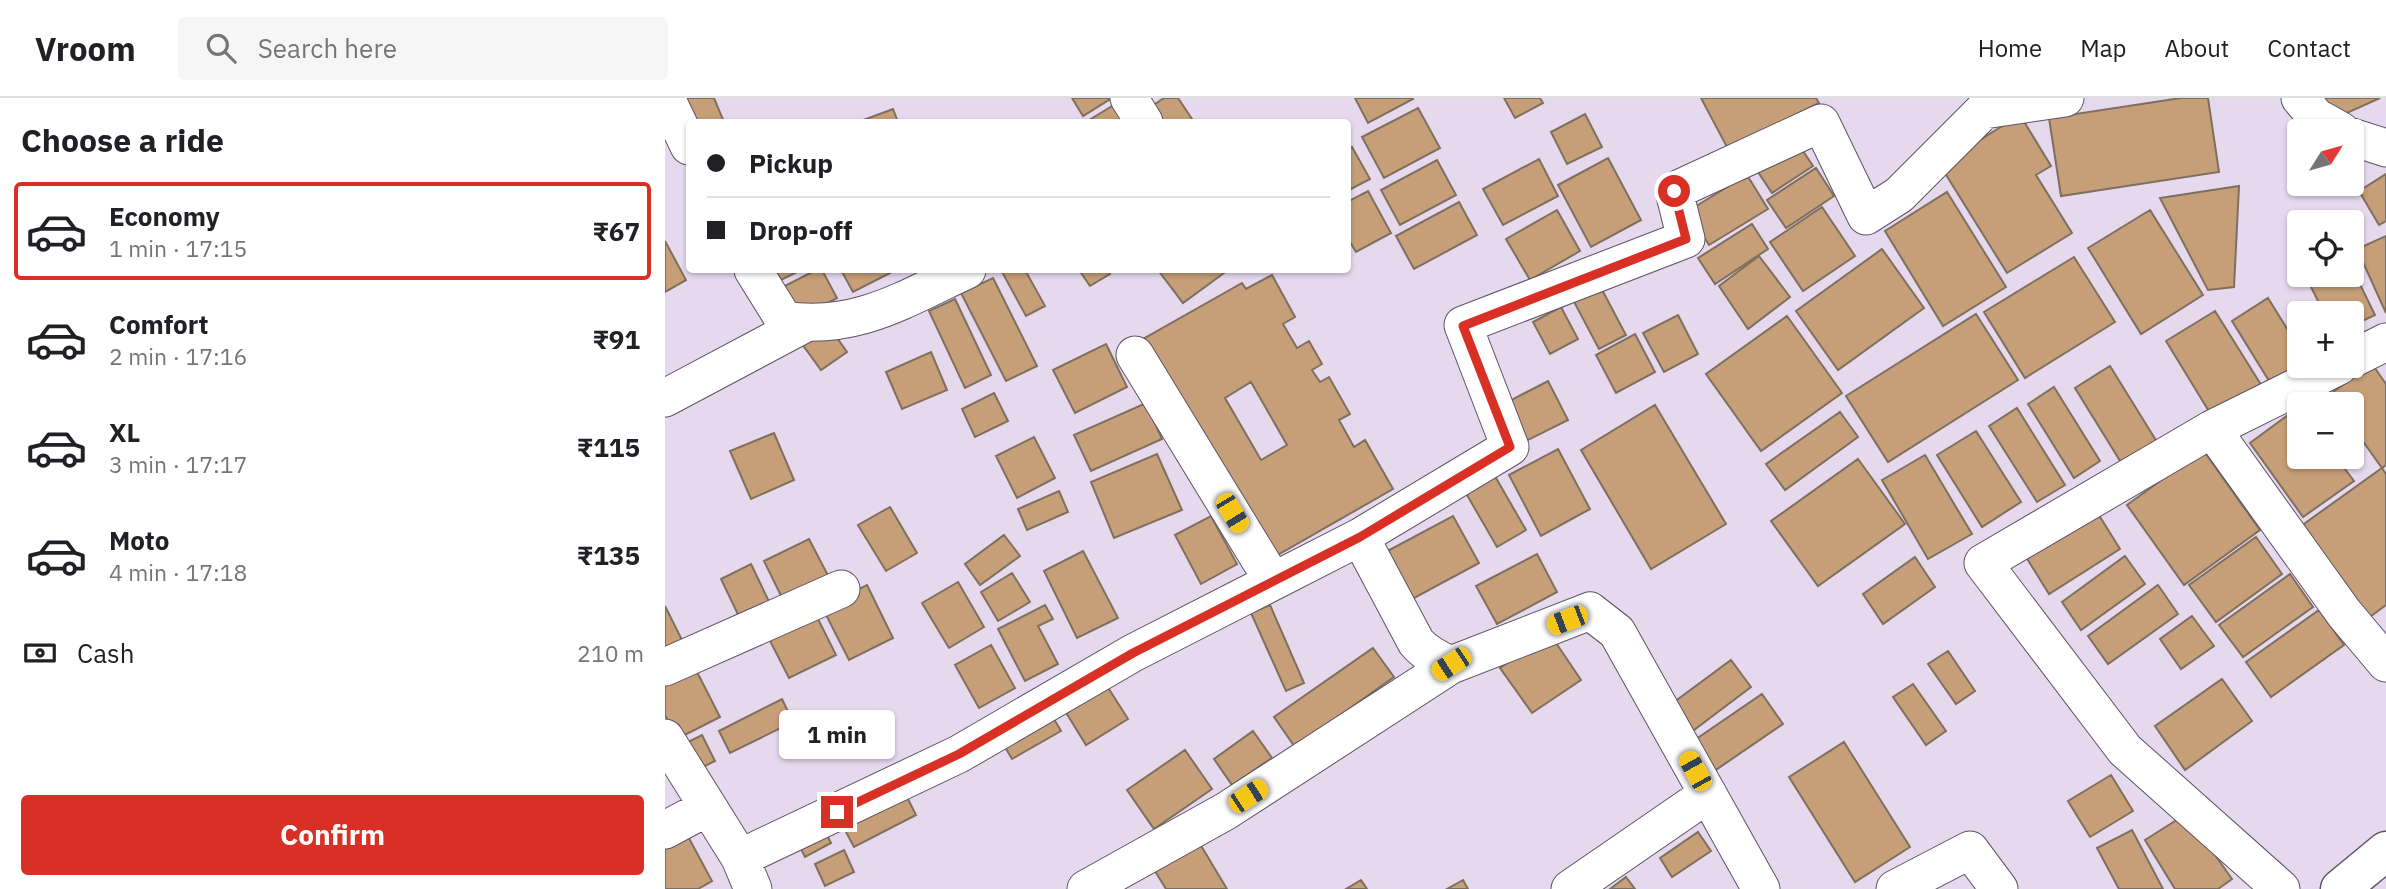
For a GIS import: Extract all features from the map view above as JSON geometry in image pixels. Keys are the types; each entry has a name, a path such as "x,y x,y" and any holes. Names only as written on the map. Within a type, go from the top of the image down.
{"main road":[{"path":"2340,889 2386,852"}],"street":[{"path":"666,98 686,140"},
{"path":"1129,98 1142,119"},
{"path":"665,738 747,874 1133,653 1360,537 1510,447 1463,326 1686,239 1674,191 1821,122 1866,216 1899,195 1984,110 2065,98"},
{"path":"2300,98 2320,119"},
{"path":"2364,141 2386,148"},
{"path":"755,273 784,320 806,323 851,320 877,312 961,273"},
{"path":"665,398 806,323"},
{"path":"2364,353 2386,342"},
{"path":"1135,355 1273,581"},
{"path":"2281,889 2125,750 1983,563 2212,429 2315,378"},
{"path":"2212,429 2344,613 2386,663"},
{"path":"1360,537 1416,642 1428,653 1451,664"},
{"path":"665,667 841,589"},
{"path":"1086,889 1226,811 1451,664 1590,611 1617,632 1761,889"},
{"path":"1570,889 1708,794"},
{"path":"665,830 708,807"},
{"path":"1895,889 1970,850 1999,889"}],"building":[{"path":"675,98 714,98 723,119 687,119"},
{"path":"1072,98 1112,98 1083,116"},
{"path":"1164,98 1178,98 1192,119 1151,119 1145,111"},
{"path":"1355,98 1412,98 1413,99 1368,123"},
{"path":"1504,98 1540,98 1543,103 1515,118"},
{"path":"1701,98 1816,98 1819,103 1728,149"},
{"path":"2181,98 2208,98 2219,172 2061,196 2049,118"},
{"path":"2318,98 2380,98 2333,119 2328,119"},
{"path":"1117,103 1127,119 1091,119"},
{"path":"1418,108 1440,148 1384,178 1362,137"},
{"path":"893,109 897,119 866,119"},
{"path":"1585,114 1602,147 1567,164 1551,132"},
{"path":"2020,115 2051,166 2036,175 2072,233 2007,273 1940,165"},
{"path":"1797,142 1813,166 1772,193 1756,169"},
{"path":"1351,147 1370,179 1351,189"},
{"path":"1608,158 1641,220 1591,247 1558,185"},
{"path":"1539,159 1558,196 1503,225 1483,189"},
{"path":"1437,160 1456,195 1400,225 1381,190"},
{"path":"1816,168 1834,196 1786,228 1767,200"},
{"path":"2386,174 2386,221 2379,225 2362,196 2364,188"},
{"path":"1747,175 1768,209 1709,245 1688,211"},
{"path":"2239,186 2234,287 2208,290 2160,198"},
{"path":"1368,191 1391,233 1356,252 1351,244 1351,200"},
{"path":"1947,192 2006,287 1943,326 1885,231"},
{"path":"1459,202 1477,235 1414,269 1396,236"},
{"path":"1822,207 1855,256 1803,291 1770,242"},
{"path":"1557,210 1580,251 1530,280 1506,239"},
{"path":"2150,210 2203,295 2141,334 2088,248"},
{"path":"1752,224 1768,249 1715,284 1698,258"},
{"path":"2386,236 2386,313 2364,264 2364,246"},
{"path":"665,241 686,280 665,292"},
{"path":"1882,249 1924,308 1838,370 1796,311"},
{"path":"1759,256 1790,297 1748,329 1719,286"},
{"path":"2074,257 2115,322 2025,378 1984,312"},
{"path":"777,273 795,273 781,280"},
{"path":"810,273 824,273 837,298 800,318 783,287"},
{"path":"843,273 890,273 853,292"},
{"path":"1003,273 1027,273 1045,306 1026,316"},
{"path":"1081,273 1110,274 1090,286"},
{"path":"1160,273 1224,273 1183,303"},
{"path":"1272,275 1295,317 1283,324 1297,348 1309,341 1322,364 1312,370 1320,382 1329,377 1350,414 1339,420 1354,447 1365,440 1393,489 1255,568 1129,347 1242,283 1246,289","holes":["1251,382 1287,445 1261,460 1225,398"]},
{"path":"993,278 1037,366 1006,381 961,293"},
{"path":"1599,284 1626,335 1599,349 1572,298"},
{"path":"2311,287 2361,287 2375,315 2364,320 2364,301 2318,301"},
{"path":"2268,298 2287,329 2287,374 2271,384 2232,321"},
{"path":"955,299 991,375 965,388 929,311"},
{"path":"1561,307 1578,339 1550,354 1533,322"},
{"path":"2215,311 2263,388 2213,418 2166,341"},
{"path":"1976,314 2018,380 1888,462 1846,396"},
{"path":"1678,315 1698,354 1664,372 1643,333"},
{"path":"1787,316 1842,393 1761,451 1706,374"},
{"path":"828,325 847,352 821,370 802,344"},
{"path":"1635,334 1655,372 1616,393 1596,355"},
{"path":"1106,344 1127,387 1075,413 1053,370"},
{"path":"931,352 947,390 902,409 886,372"},
{"path":"2372,364 2386,384 2386,465 2382,468 2364,443 2364,392 2333,392 2353,378 2364,378 2364,370"},
{"path":"2110,366 2157,442 2122,464 2075,388"},
{"path":"1548,381 1568,420 1520,444 1500,406"},
{"path":"2054,387 2100,461 2074,478 2028,404"},
{"path":"994,393 1008,421 975,437 962,409"},
{"path":"1146,403 1162,439 1091,471 1074,435"},
{"path":"1655,405 1726,524 1651,569 1581,450"},
{"path":"2017,408 2065,485 2037,502 1989,426"},
{"path":"1840,412 1858,437 1785,490 1766,464"},
{"path":"2287,416 2287,469 2345,469 2354,481 2303,517 2250,443"},
{"path":"1976,431 2021,502 1982,527 1937,455"},
{"path":"774,433 794,480 751,499 730,451"},
{"path":"1034,437 1055,478 1017,498 996,456"},
{"path":"1558,449 1590,509 1541,536 1509,475"},
{"path":"2203,450 2260,530 2184,585 2127,505"},
{"path":"1157,454 1182,510 1114,538 1091,482"},
{"path":"1925,455 1972,534 1928,559 1882,480"},
{"path":"1858,459 1905,524 1818,586 1771,521"},
{"path":"2382,468 2386,474 2386,605 2367,619 2301,526"},
{"path":"1492,471 1526,530 1497,547 1463,488"},
{"path":"1059,491 1068,512 1027,530 1018,509"},
{"path":"2092,504 2120,549 2049,594 2021,549"},
{"path":"890,507 917,553 886,571 858,525"},
{"path":"1211,516 1237,564 1201,584 1175,535"},
{"path":"1453,516 1479,563 1405,603 1380,555"},
{"path":"1004,535 1020,556 980,585 965,564"},
{"path":"2256,537 2282,574 2216,622 2189,585"},
{"path":"809,539 833,585 787,608 764,561"},
{"path":"1083,551 1118,618 1077,638 1044,571"},
{"path":"1537,554 1557,592 1497,624 1476,586"},
{"path":"2125,556 2145,584 2081,630 2062,602"},
{"path":"1915,557 1935,587 1883,624 1863,594"},
{"path":"751,564 773,610 743,625 721,579"},
{"path":"1012,573 1030,602 998,621 981,592"},
{"path":"2290,574 2313,607 2243,657 2219,625"},
{"path":"958,582 984,627 949,648 922,603"},
{"path":"867,585 893,638 849,660 822,607"},
{"path":"2158,585 2178,614 2108,664 2088,636"},
{"path":"1045,605 1053,619 1038,626 1058,664 1025,681 998,629"},
{"path":"1270,605 1304,683 1286,691 1251,613"},
{"path":"665,606 687,650 665,661"},
{"path":"813,609 836,655 789,678 766,633"},
{"path":"2319,610 2344,645 2271,697 2246,662"},
{"path":"2192,616 2214,646 2181,669 2160,639"},
{"path":"1550,634 1581,680 1532,713 1500,668"},
{"path":"991,645 1015,688 979,708 955,665"},
{"path":"1373,648 1394,677 1295,747 1274,717"},
{"path":"1948,651 1975,691 1956,704 1928,664"},
{"path":"1731,660 1751,687 1686,736 1666,708"},
{"path":"695,668 720,717 677,739 665,715 665,683"},
{"path":"1100,675 1128,719 1086,745 1059,701"},
{"path":"2222,679 2252,721 2185,770 2155,726"},
{"path":"1913,684 1946,731 1926,745 1893,697"},
{"path":"1762,694 1783,724 1707,776 1686,746"},
{"path":"782,699 793,722 730,753 719,731"},
{"path":"1045,704 1061,731 1012,759 996,732"},
{"path":"1253,731 1272,758 1232,785 1214,759"},
{"path":"702,735 715,761 689,774 676,748"},
{"path":"1844,742 1910,847 1855,882 1789,777"},
{"path":"1185,750 1212,789 1154,829 1127,790"},
{"path":"2111,775 2133,811 2090,837 2068,801"},
{"path":"902,787 916,815 854,847 839,819"},
{"path":"2186,814 2232,879 2218,889 2175,889 2145,840"},
{"path":"820,821 831,843 805,857 794,835"},
{"path":"684,829 712,881 698,889 665,889 665,839"},
{"path":"2132,830 2163,889 2119,889 2097,848"},
{"path":"1698,832 1711,851 1672,877 1660,858"},
{"path":"1197,839 1227,889 1166,889 1152,866"},
{"path":"844,850 854,872 825,886 815,864"},
{"path":"1626,877 1635,889 1610,889"},
{"path":"1361,880 1367,889 1346,889"},
{"path":"1463,880 1468,889 1447,889"}],"route":[{"path":"837,812 959,754 1133,653 1360,537 1510,447 1463,326 1686,239 1674,191"}]}
